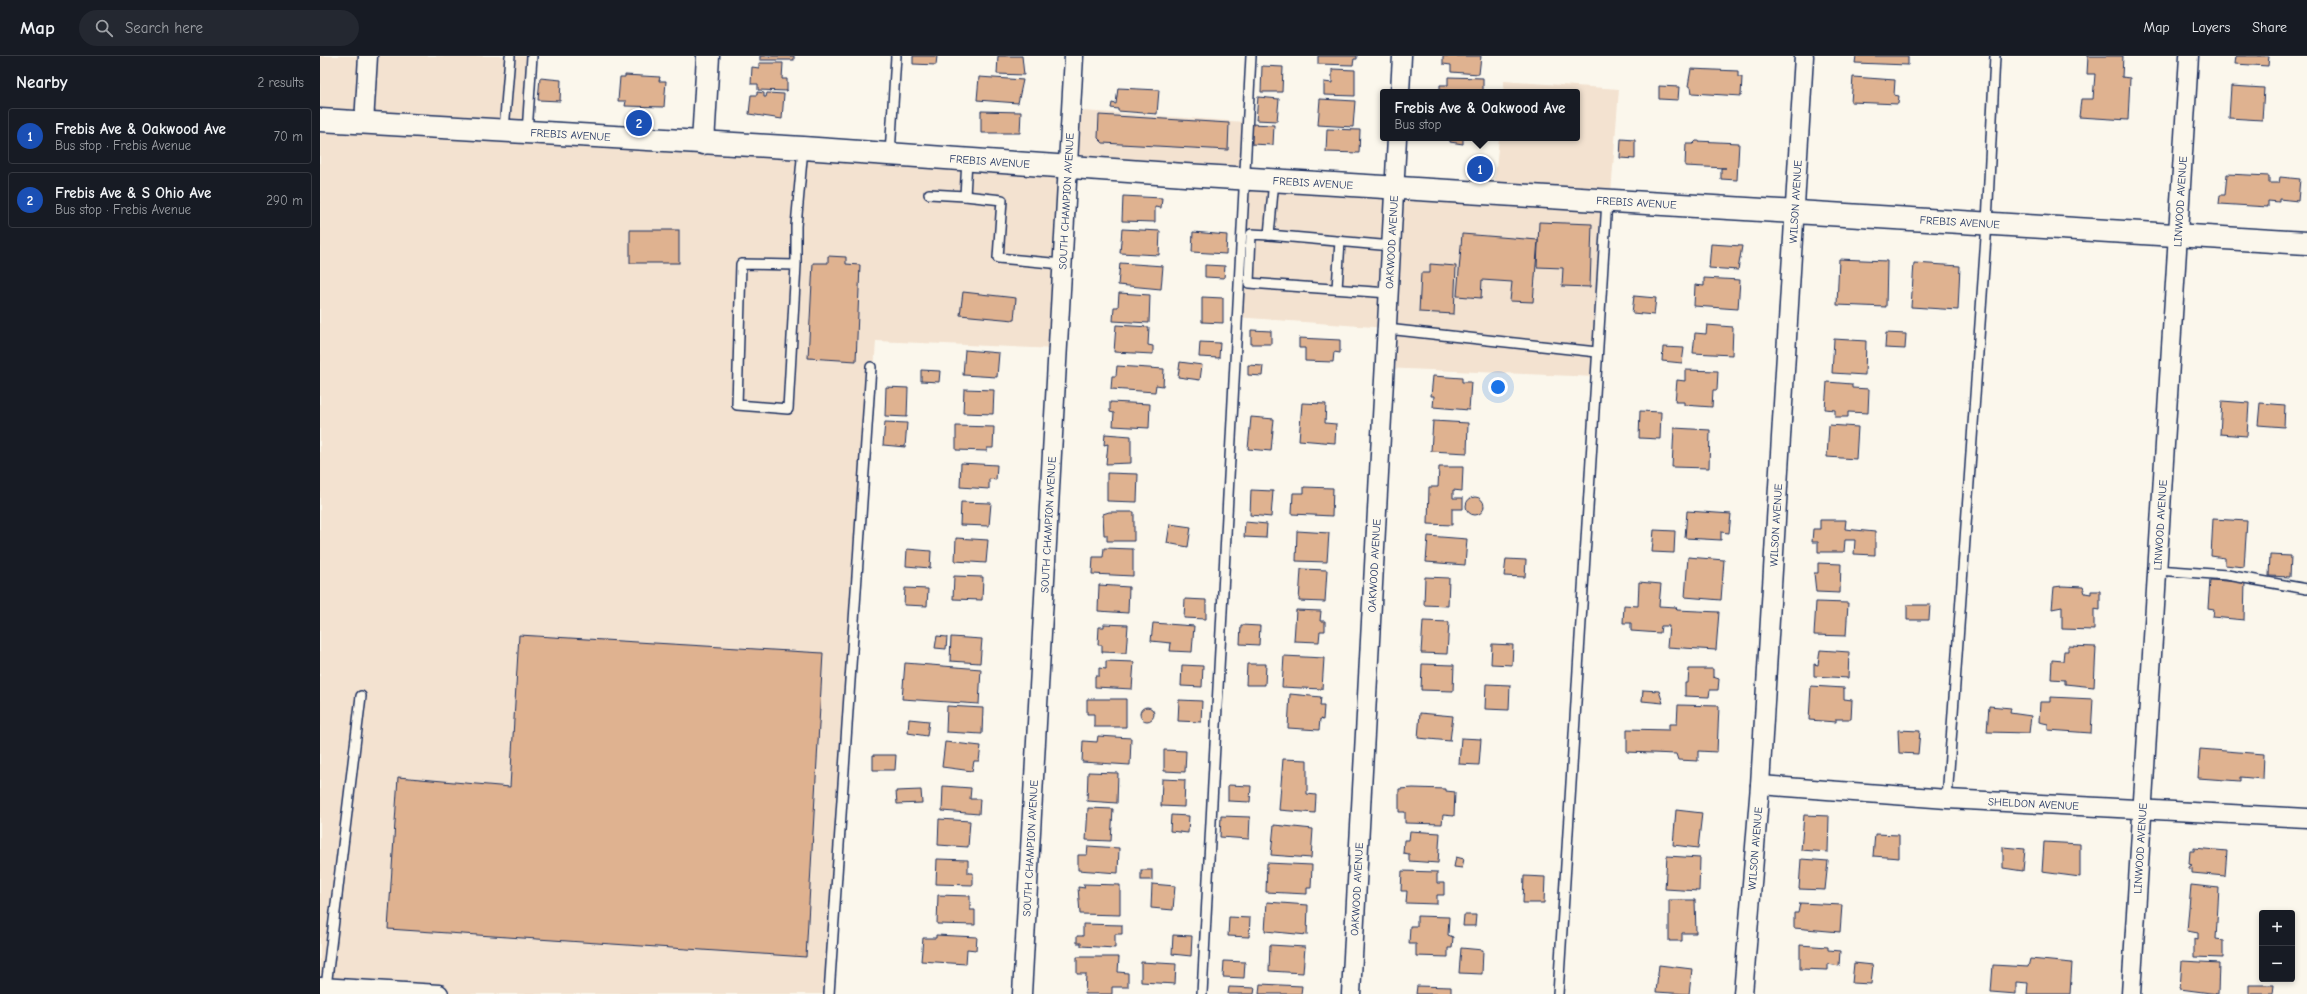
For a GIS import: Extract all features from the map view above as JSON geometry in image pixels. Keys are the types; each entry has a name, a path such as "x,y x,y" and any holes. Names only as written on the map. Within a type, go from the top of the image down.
{"main road":[{"path":"703,143 708,56"},
{"name":"FREBIS AVENUE","path":"320,120 504,132 803,148 1394,188 2307,243"}],"street":[{"path":"364,123 368,56"},
{"name":"SOUTH CHAMPION AVENUE","path":"1022,994 1074,56"},
{"path":"1400,89 1402,56"},
{"name":"WILSON AVENUE","path":"1744,994 1760,785 1804,56"},
{"name":"LINWOOD AVENUE","path":"2131,994 2189,56"},
{"name":"OAKWOOD AVENUE","path":"1351,994 1398,141"},
{"name":"SHELDON AVENUE","path":"1760,785 1947,798 2307,818"},
{"path":"323,987 439,994"}],"lane":[{"path":"504,132 510,56"},
{"path":"527,133 532,56"},
{"path":"890,154 896,56"},
{"path":"1202,994 1246,178 1251,56"},
{"path":"1947,798 1987,223 1995,56"},
{"path":"796,265 741,264 737,405 788,409 796,265 796,226 803,148"},
{"path":"965,196 967,160"},
{"path":"1269,235 1274,180"},
{"path":"929,194 1002,200 998,258 1062,264"},
{"path":"1558,994 1607,200"},
{"path":"1389,292 1249,283 1251,234 1392,246"},
{"path":"1337,289 1340,241"},
{"path":"1387,329 1597,352"},
{"path":"829,994 871,366"},
{"path":"2157,570 2227,575 2307,589"},
{"path":"323,987 361,696"}],"shaded area":[{"path":"320,56 533,56 529,131 1065,163 1068,110 1245,122 1243,174 1494,189 1499,141 1580,141 1580,89 1503,89 1504,81 1619,89 1597,377 1383,368 1388,328 1235,317 1242,181 1067,169 1056,349 876,341 832,994 320,994"}],"building":[{"path":"760,56 794,56 794,60 760,60"},
{"path":"913,56 937,56 936,65 913,64"},
{"path":"998,56 1022,56 1024,75 997,74"},
{"path":"1318,56 1357,56 1357,59 1354,59 1353,65 1318,64"},
{"path":"1443,56 1481,56 1479,74 1451,72 1451,65 1443,64"},
{"path":"1856,56 1908,56 1908,65 1855,63"},
{"path":"2088,56 2123,56 2122,77 2130,78 2128,120 2079,117 2081,99 2093,99 2095,74 2087,74"},
{"path":"2236,56 2269,56 2268,66 2235,64"},
{"path":"759,63 783,63 782,79 787,79 787,91 758,90 758,84 751,84 752,67 759,68"},
{"path":"1262,66 1283,67 1282,92 1261,92"},
{"path":"1332,69 1355,70 1355,96 1324,95 1324,82 1332,83"},
{"path":"1691,69 1738,71 1738,77 1742,77 1741,96 1692,93 1691,87 1688,86"},
{"path":"625,75 660,77 659,81 666,81 664,107 625,106 626,101 618,101 620,77 625,77"},
{"path":"979,77 1023,80 1018,103 977,100"},
{"path":"1448,77 1483,78 1483,89 1440,89 1440,85 1448,85"},
{"path":"1853,77 1895,80 1894,95 1899,96 1898,104 1851,102"},
{"path":"540,78 561,80 560,101 538,100"},
{"path":"1659,86 1679,87 1678,100 1659,99"},
{"path":"2231,86 2264,88 2262,120 2229,118"},
{"path":"1118,88 1159,90 1157,114 1118,111 1118,109 1111,108 1112,103 1116,104"},
{"path":"757,92 764,93 764,97 766,97 767,93 784,94 782,119 749,114 751,95 757,95"},
{"path":"1258,97 1279,99 1277,121 1256,120"},
{"path":"1320,99 1355,101 1353,127 1318,125"},
{"path":"981,111 1021,112 1020,133 981,133"},
{"path":"1099,115 1229,123 1228,150 1103,143 1098,138"},
{"path":"1251,124 1274,125 1273,145 1250,144"},
{"path":"1327,129 1360,130 1359,153 1326,152"},
{"path":"1621,139 1635,140 1635,159 1620,158"},
{"path":"1463,141 1463,144 1450,142"},
{"path":"1696,141 1739,143 1737,180 1721,179 1721,168 1726,168 1685,166 1686,144 1693,144"},
{"path":"2227,174 2269,176 2269,183 2279,183 2280,177 2300,179 2298,201 2279,199 2279,202 2268,201 2268,207 2219,204 2220,195 2225,195"},
{"path":"1123,196 1162,198 1161,208 1155,207 1155,222 1122,221"},
{"path":"1539,222 1592,224 1590,287 1562,286 1563,268 1537,267"},
{"path":"1122,229 1160,231 1159,255 1120,253"},
{"path":"630,230 679,230 679,263 630,263"},
{"path":"1193,232 1227,235 1226,254 1192,252"},
{"path":"1462,234 1538,240 1533,302 1510,301 1512,282 1482,280 1481,298 1457,296"},
{"path":"1711,244 1742,246 1738,270 1709,268"},
{"path":"828,256 846,257 846,264 860,265 856,361 808,358 813,263 828,263"},
{"path":"1839,259 1887,261 1886,307 1837,305"},
{"path":"1120,263 1163,266 1161,289 1118,285"},
{"path":"1914,263 1960,266 1958,310 1911,307"},
{"path":"1430,264 1456,266 1454,314 1419,312 1421,273 1430,273"},
{"path":"1205,265 1225,266 1224,278 1205,277"},
{"path":"1704,278 1740,280 1738,309 1694,306 1695,285 1704,286"},
{"path":"963,292 1016,298 1014,320 960,315"},
{"path":"1119,293 1150,295 1149,323 1113,321 1114,307 1118,307"},
{"path":"1634,296 1656,298 1654,315 1632,313"},
{"path":"1202,297 1223,298 1223,323 1202,322"},
{"path":"1116,325 1149,327 1148,345 1153,346 1153,354 1114,352"},
{"path":"1707,325 1733,327 1732,355 1693,353 1695,333 1706,334"},
{"path":"1251,330 1271,331 1271,344 1251,344"},
{"path":"1886,333 1906,334 1905,349 1885,348"},
{"path":"1299,338 1340,340 1340,353 1334,352 1333,362 1305,361 1305,348 1299,348"},
{"path":"1834,339 1866,341 1865,375 1832,373"},
{"path":"1200,342 1220,343 1219,358 1199,357"},
{"path":"1663,347 1684,348 1682,363 1662,361"},
{"path":"965,350 999,353 997,377 963,375"},
{"path":"1180,362 1202,365 1200,380 1178,377"},
{"path":"1248,365 1263,366 1262,376 1248,375"},
{"path":"1117,366 1164,369 1163,386 1156,385 1155,392 1111,389 1112,376 1116,376"},
{"path":"921,370 940,371 939,382 921,381"},
{"path":"1685,370 1718,371 1717,390 1713,390 1712,407 1684,405 1684,402 1675,402 1677,380 1685,381"},
{"path":"1433,376 1462,378 1462,382 1471,382 1469,410 1433,407 1434,396 1431,396"},
{"path":"1827,382 1852,384 1852,388 1869,389 1868,413 1848,412 1848,417 1835,417 1835,410 1825,409"},
{"path":"886,387 908,388 907,417 885,416"},
{"path":"964,389 994,390 993,414 963,413"},
{"path":"2222,401 2249,403 2247,436 2220,434"},
{"path":"1110,402 1150,404 1149,428 1113,426 1114,413 1110,412"},
{"path":"1302,403 1326,404 1325,423 1336,424 1335,443 1299,440"},
{"path":"2260,403 2285,405 2284,427 2258,425"},
{"path":"1640,411 1661,412 1660,439 1639,438"},
{"path":"1251,417 1274,419 1271,451 1248,449"},
{"path":"1433,421 1468,423 1467,453 1431,451"},
{"path":"885,422 907,423 905,447 883,445"},
{"path":"1829,425 1858,427 1856,459 1827,457"},
{"path":"956,426 994,427 993,448 987,448 987,451 956,450"},
{"path":"1674,428 1710,430 1709,468 1672,467"},
{"path":"1105,434 1131,436 1131,463 1106,464 1108,444 1104,445"},
{"path":"961,463 997,465 996,480 989,479 989,489 960,487"},
{"path":"1439,467 1463,467 1462,491 1453,490 1453,498 1463,498 1463,509 1452,509 1452,525 1428,524 1429,487 1438,487"},
{"path":"1107,473 1138,474 1137,502 1107,501"},
{"path":"1304,487 1333,488 1332,516 1292,514 1293,493 1304,493"},
{"path":"1251,490 1273,491 1271,517 1250,515"},
{"path":"1475,497 1481,500 1484,506 1481,512 1475,515 1469,512 1466,506 1469,500"},
{"path":"961,502 991,503 989,526 960,525"},
{"path":"1687,511 1731,514 1729,533 1721,532 1721,540 1685,538"},
{"path":"1109,512 1134,512 1134,541 1107,541 1107,535 1104,535 1103,514"},
{"path":"2213,519 2247,521 2244,567 2225,565 2225,558 2211,556"},
{"path":"1820,520 1846,520 1845,529 1875,532 1875,555 1854,554 1855,540 1845,540 1844,552 1818,552 1818,542 1812,542 1813,529 1820,529"},
{"path":"1245,522 1267,524 1266,538 1244,537"},
{"path":"1170,524 1191,527 1188,547 1167,543"},
{"path":"1654,530 1675,531 1674,553 1652,552"},
{"path":"1297,531 1329,533 1327,562 1296,561"},
{"path":"1428,536 1467,539 1465,565 1426,562"},
{"path":"956,538 988,540 986,563 955,561"},
{"path":"1104,548 1133,549 1133,576 1092,574 1093,557 1103,557"},
{"path":"907,549 931,551 930,568 906,566"},
{"path":"2270,555 2291,556 2290,577 2269,576"},
{"path":"1688,557 1724,560 1721,600 1685,597"},
{"path":"1506,559 1526,560 1525,577 1504,576"},
{"path":"1818,563 1841,564 1840,593 1816,592 1814,573 1818,573"},
{"path":"1301,569 1327,570 1325,602 1299,601"},
{"path":"954,576 983,577 982,600 953,599"},
{"path":"1425,577 1449,578 1448,606 1424,605"},
{"path":"2210,580 2245,582 2244,620 2213,617 2214,609 2208,608"},
{"path":"1639,582 1661,584 1659,606 1676,607 1677,610 1719,612 1716,650 1667,647 1669,626 1661,626 1660,633 1631,631 1631,623 1623,623 1624,605 1638,606"},
{"path":"1099,585 1129,587 1128,613 1098,611"},
{"path":"2054,587 2083,587 2085,593 2091,594 2091,591 2100,591 2100,610 2094,609 2094,630 2062,629 2062,607 2052,609"},
{"path":"905,588 928,589 927,606 904,605"},
{"path":"1185,599 1206,600 1206,619 1184,618"},
{"path":"1816,602 1848,603 1846,636 1814,635"},
{"path":"1907,605 1930,605 1929,620 1907,620"},
{"path":"1296,610 1321,611 1320,621 1325,621 1325,631 1320,631 1319,642 1294,641"},
{"path":"1423,621 1449,622 1447,654 1421,653"},
{"path":"1153,623 1194,626 1192,652 1170,651 1171,643 1151,641"},
{"path":"1104,624 1128,625 1126,653 1102,652 1102,645 1098,645 1099,627 1104,627"},
{"path":"1241,625 1260,626 1259,645 1240,644"},
{"path":"519,635 823,653 806,957 388,929 398,777 510,787"},
{"path":"937,636 947,637 946,649 935,648"},
{"path":"951,637 982,639 980,663 950,661"},
{"path":"1492,644 1513,645 1512,665 1491,664"},
{"path":"2068,646 2096,647 2094,687 2065,684 2065,680 2051,679 2052,660 2063,661 2064,651 2068,651"},
{"path":"1820,650 1849,652 1848,678 1814,676 1814,664 1818,665"},
{"path":"1284,656 1324,658 1322,689 1282,687"},
{"path":"1106,661 1134,662 1132,689 1095,687 1095,676 1099,676 1099,668 1106,669"},
{"path":"905,663 981,669 979,704 902,699"},
{"path":"1247,664 1266,664 1265,685 1246,685"},
{"path":"1422,664 1454,665 1453,691 1421,690"},
{"path":"1182,665 1203,666 1202,687 1181,686"},
{"path":"1689,669 1713,669 1713,677 1719,679 1718,690 1710,690 1709,697 1685,696 1685,683 1688,683"},
{"path":"1486,684 1510,685 1509,710 1485,709"},
{"path":"1811,686 1844,688 1844,699 1852,700 1851,719 1836,719 1836,722 1809,720"},
{"path":"1643,690 1659,691 1663,703 1642,701"},
{"path":"1290,694 1321,697 1320,706 1324,706 1323,720 1320,719 1319,730 1288,728"},
{"path":"2050,697 2093,699 2091,733 2048,730 2048,724 2039,722 2040,702 2050,702"},
{"path":"1087,699 1126,699 1126,727 1094,727 1094,714 1087,714"},
{"path":"1179,700 1202,701 1201,722 1178,721"},
{"path":"1678,705 1719,706 1717,752 1698,751 1698,761 1678,760 1676,754 1627,752 1627,729 1669,730 1669,724 1677,724"},
{"path":"947,706 983,708 982,734 946,732"},
{"path":"1989,706 2011,708 2010,713 2031,716 2029,733 1987,732"},
{"path":"1147,707 1152,709 1154,714 1152,719 1147,721 1142,719 1140,714 1142,709"},
{"path":"1420,713 1453,716 1450,741 1418,738"},
{"path":"909,719 929,721 927,736 908,733"},
{"path":"1898,730 1920,731 1918,754 1899,753"},
{"path":"1098,736 1131,738 1130,765 1082,762 1083,741 1097,742"},
{"path":"1461,738 1481,739 1479,765 1459,764"},
{"path":"945,742 981,746 979,761 974,761 972,771 942,767"},
{"path":"2200,749 2264,754 2263,779 2240,777 2240,781 2198,778"},
{"path":"1164,750 1186,751 1185,772 1164,771"},
{"path":"873,755 896,755 895,770 873,770"},
{"path":"1283,759 1307,760 1307,794 1316,795 1315,813 1279,810"},
{"path":"1088,772 1118,773 1117,803 1087,801"},
{"path":"1162,779 1185,780 1184,807 1161,806"},
{"path":"1228,785 1251,786 1250,802 1228,801"},
{"path":"943,786 971,788 970,799 980,799 979,814 942,811"},
{"path":"1399,789 1446,789 1446,791 1455,792 1454,816 1443,815 1442,824 1405,823 1405,812 1399,812"},
{"path":"921,790 922,803 897,804 896,791"},
{"path":"1088,808 1113,809 1111,841 1086,840"},
{"path":"1676,810 1702,813 1698,848 1673,845"},
{"path":"1171,815 1189,816 1188,833 1170,831"},
{"path":"1804,815 1829,816 1828,852 1801,850"},
{"path":"1221,816 1250,817 1249,839 1220,837"},
{"path":"939,819 970,821 968,847 938,845"},
{"path":"1274,825 1313,829 1311,858 1271,855"},
{"path":"1410,831 1440,833 1438,863 1409,861 1409,854 1403,853 1404,840 1409,840"},
{"path":"1875,834 1899,835 1899,858 1873,856"},
{"path":"2044,842 2080,844 2080,877 2042,872"},
{"path":"1088,846 1119,848 1118,873 1078,870 1078,855 1087,855"},
{"path":"2003,847 2025,849 2023,871 2003,868"},
{"path":"2194,848 2227,851 2225,876 2192,873 2192,868 2189,870 2189,867 2192,865 2189,864 2190,851 2194,851"},
{"path":"1667,856 1700,858 1699,891 1665,889"},
{"path":"1456,857 1464,859 1462,868 1454,867"},
{"path":"937,859 968,860 968,873 973,873 973,885 936,884"},
{"path":"1801,859 1828,861 1825,890 1799,889"},
{"path":"1267,863 1312,865 1311,888 1307,888 1307,894 1266,892"},
{"path":"1141,870 1152,870 1152,880 1141,880"},
{"path":"1402,871 1437,872 1437,883 1444,883 1444,895 1437,895 1437,904 1406,903 1407,891 1401,891"},
{"path":"1524,876 1545,877 1544,903 1523,903"},
{"path":"1083,884 1120,885 1120,915 1080,914 1078,887 1085,888"},
{"path":"1152,884 1175,886 1173,910 1151,908"},
{"path":"2191,885 2219,888 2216,939 2223,940 2223,958 2194,957 2194,938 2198,939 2198,933 2187,931"},
{"path":"938,895 970,896 970,910 975,910 975,925 937,924"},
{"path":"1669,900 1695,900 1696,933 1682,933 1682,941 1669,941"},
{"path":"1267,902 1308,905 1307,935 1265,931"},
{"path":"1800,903 1842,905 1840,932 1794,928 1794,913 1798,913"},
{"path":"1464,915 1476,915 1475,926 1463,926"},
{"path":"1417,916 1449,917 1448,935 1453,937 1452,948 1448,948 1448,957 1416,956 1416,944 1409,944 1410,926 1417,926"},
{"path":"1229,917 1250,918 1249,937 1228,936"},
{"path":"1083,924 1122,925 1122,934 1115,934 1115,948 1081,946 1081,943 1077,943 1077,936 1083,936"},
{"path":"936,935 977,937 976,950 967,949 966,964 921,961 923,938 936,938"},
{"path":"1173,935 1192,936 1191,956 1172,954"},
{"path":"1270,945 1305,947 1303,973 1269,971"},
{"path":"1800,945 1828,947 1828,950 1840,951 1839,966 1828,964 1828,970 1800,969"},
{"path":"1461,948 1483,950 1482,974 1459,973"},
{"path":"1077,957 1119,957 1118,972 1128,973 1128,987 1112,987 1112,994 1085,994 1086,974 1077,974"},
{"path":"2030,959 2072,963 2070,994 2027,994 2028,983 2016,982 2016,994 1991,992 1993,965 2028,967"},
{"path":"1224,961 1245,962 1244,978 1223,977"},
{"path":"2182,961 2219,963 2218,994 2180,989"},
{"path":"1141,962 1176,964 1175,984 1141,982"},
{"path":"1854,963 1873,965 1871,984 1852,983"},
{"path":"1659,965 1692,969 1689,994 1656,992"},
{"path":"1260,984 1302,986 1301,994 1259,994"},
{"path":"2249,985 2274,985 2273,994 2249,994"},
{"path":"1417,986 1451,987 1451,994 1416,994"},
{"path":"1229,987 1255,988 1254,994 1228,994"}],"place":[{"name":"Frebis Ave & S Ohio Ave","path":"639,123"},
{"name":"Frebis Ave & Oakwood Ave","path":"1480,169"}]}
